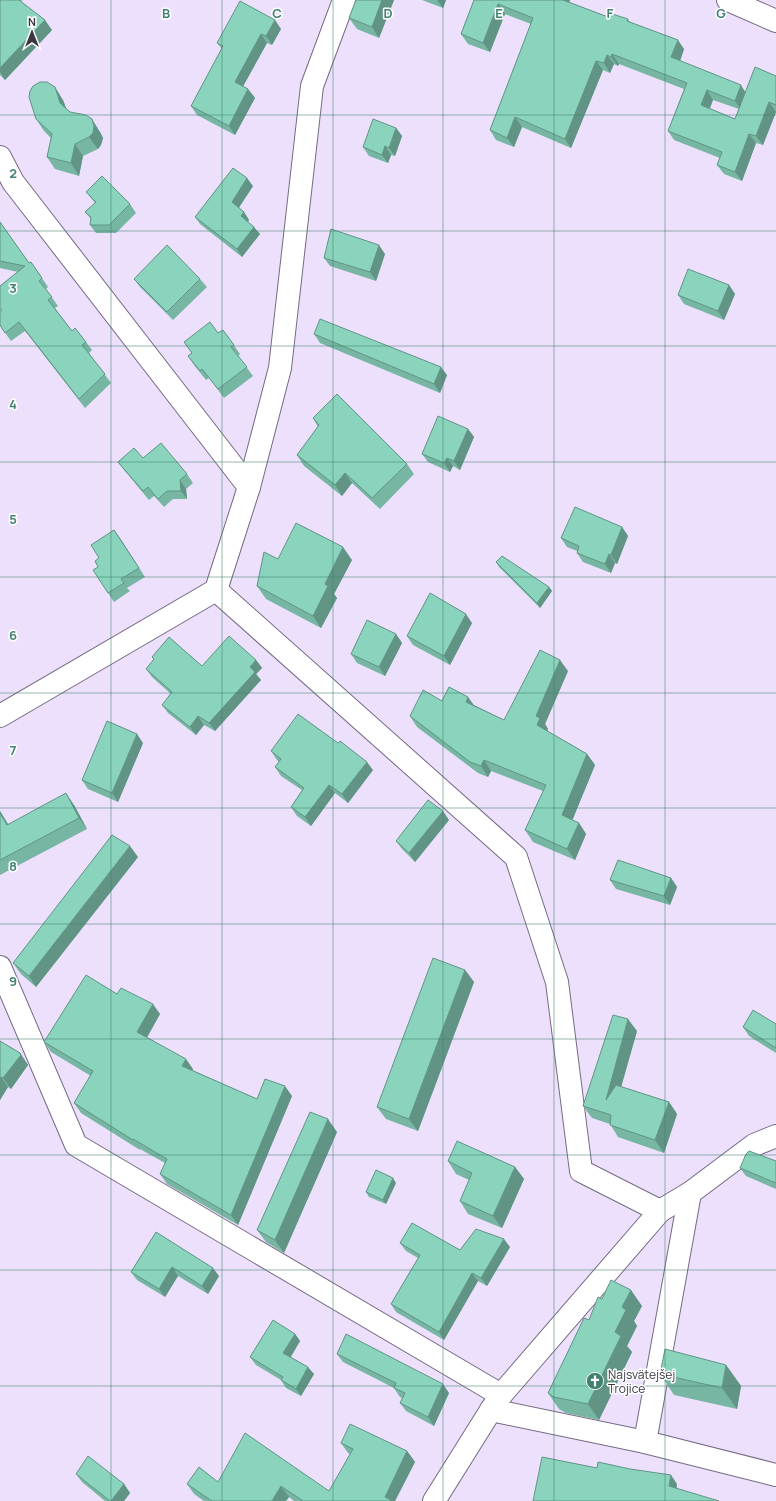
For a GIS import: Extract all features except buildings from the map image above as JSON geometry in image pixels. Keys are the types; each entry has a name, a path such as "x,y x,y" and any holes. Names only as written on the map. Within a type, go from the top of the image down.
{"street":[{"path":"0,716 216,590 249,487 280,368 312,86 344,0"},
{"path":"728,0 776,21"},
{"path":"0,157 13,182 249,487"},
{"path":"216,590 516,857 557,982 581,1170 660,1211"},
{"path":"0,967 76,1145 496,1403 776,1475"},
{"path":"434,1501 496,1403 660,1211 690,1192 754,1145 776,1136"},
{"path":"645,1442 690,1192"}],"place":[{"name":"Najsvätejšej Trojice","path":"595,1381"}]}
